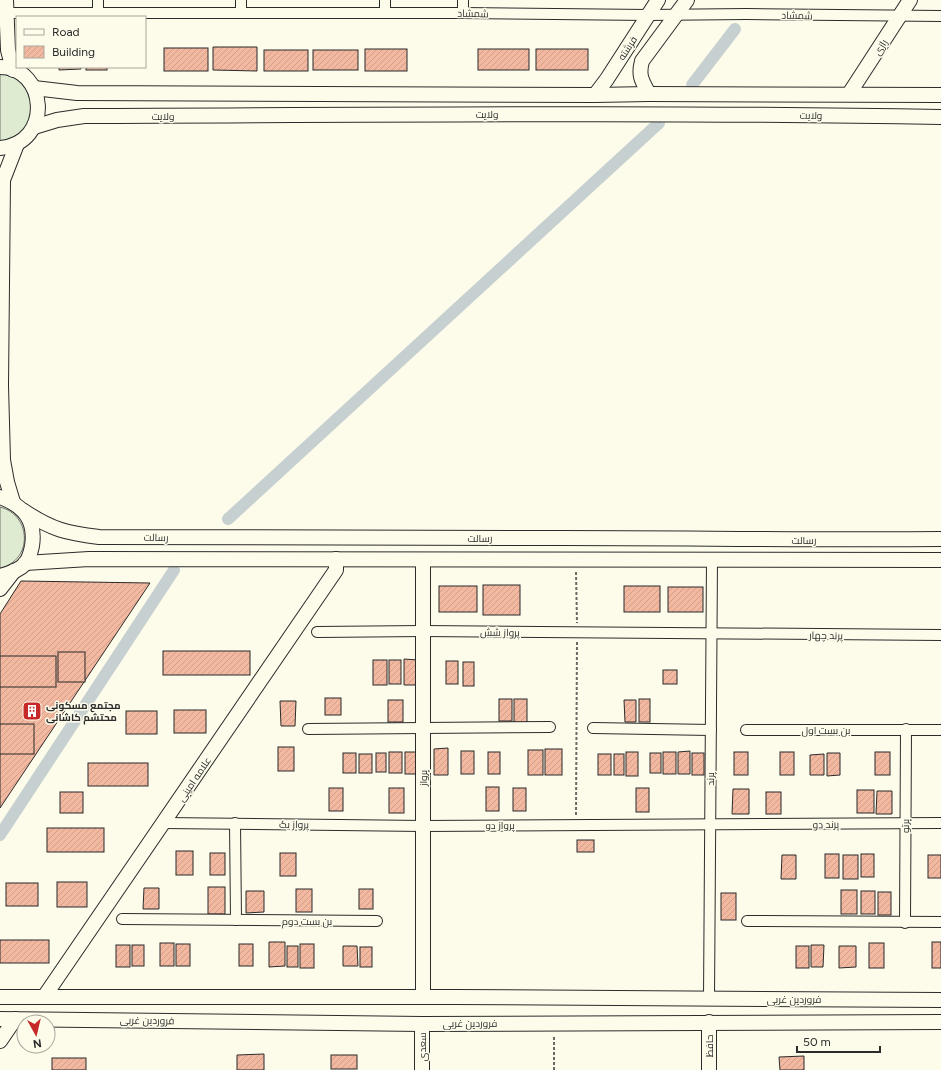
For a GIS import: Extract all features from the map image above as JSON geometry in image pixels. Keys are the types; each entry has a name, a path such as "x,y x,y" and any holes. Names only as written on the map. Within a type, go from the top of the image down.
{"street":[{"path":"98,0 98,13"},
{"path":"241,0 241,13"},
{"path":"385,0 385,13"},
{"path":"463,0 463,13"},
{"name":"فرشته","path":"594,95 607,79 658,0"},
{"name":"فرشته","path":"649,94 641,79 640,70 642,61 687,0"},
{"name":"رازی","path":"850,94 910,0"},
{"path":"0,148 7,148 17,144 27,136 34,127 38,118 39,107 34,88 28,80 7,69 8,50 6,7"},
{"name":"شمشاد","path":"6,7 98,13 463,13 648,16 747,14 941,16"},
{"name":"ولایت","path":"34,88 77,93 594,95 941,94"},
{"name":"ولایت","path":"34,127 58,120 92,116 606,114 941,117"},
{"path":"7,500 7,482 3,460 1,386 2,196 3,180 17,144"},
{"name":"رسالت","path":"7,500 38,521 54,529 75,534 99,537 834,540 941,538"},
{"path":"0,589 31,550 33,536 31,523 24,511"},
{"name":"رسالت","path":"0,576 19,567 89,559 941,560"},
{"name":"علامه امینی","path":"44,997 336,570 336,559"},
{"name":"پرواز","path":"423,560 423,997"},
{"name":"پرند","path":"709,999 712,560"},
{"name":"پرواز شش","path":"317,632 423,631 712,633"},
{"name":"پرند چهار","path":"712,633 880,636 941,635"},
{"path":"308,728 550,727"},
{"path":"593,728 711,730"},
{"path":"906,729 941,730"},
{"name":"بن بست اول","path":"746,730 906,729"},
{"name":"پرتو","path":"905,923 906,729"},
{"name":"پرواز یک","path":"164,823 423,826"},
{"name":"پرند دو","path":"576,824 710,825 941,823"},
{"path":"122,919 236,920 234,824"},
{"name":"پرواز دو","path":"423,826 576,824"},
{"name":"بن بست دوم","path":"236,920 377,921"},
{"path":"748,921 941,922"},
{"name":"فروردین غربی","path":"0,997 423,997 941,1000"},
{"name":"فروردین غربی","path":"0,1018 422,1024 941,1022"},
{"path":"0,1041 15,1018"},
{"name":"حافظ","path":"709,1022 709,1070"},
{"name":"سعدی","path":"422,1024 422,1070"}],"path":[{"path":"576,559 576,824"},
{"path":"554,1023 554,1070"}],"green space":[{"path":"0,74 10,76 19,81 26,88 32,107 31,117 27,126 20,134 0,142"},
{"path":"0,507 11,512 18,519 23,528 24,538 23,548 18,557 11,564 0,568"}],"building":[{"path":"213,47 257,47 257,71 213,70"},
{"path":"164,48 208,48 208,71 164,71"},
{"path":"365,49 407,49 407,71 365,71"},
{"path":"478,49 529,49 529,70 478,70"},
{"path":"536,49 588,49 588,70 536,70"},
{"path":"264,50 308,50 308,71 264,71"},
{"path":"313,50 358,50 358,70 313,70"},
{"path":"59,68 81,68 81,69 59,70"},
{"path":"86,68 107,68 107,70 86,70"},
{"name":"مجتمع مسکونی محتشم کاشانی","path":"21,581 150,583 0,808 0,614"},
{"path":"483,585 520,585 520,615 483,615"},
{"path":"439,586 477,586 477,612 439,612"},
{"path":"624,586 660,586 660,612 624,612"},
{"path":"668,587 703,587 703,612 668,612"},
{"path":"163,651 250,651 250,675 163,675"},
{"path":"58,652 85,652 85,682 58,682"},
{"path":"0,656 56,656 56,687 0,687"},
{"path":"404,659 418,660 418,685 404,685"},
{"path":"373,660 387,660 387,685 373,685"},
{"path":"389,660 401,660 401,684 389,684"},
{"path":"446,661 458,661 458,684 446,684"},
{"path":"463,662 474,662 474,686 463,686"},
{"path":"663,670 677,670 677,684 663,684"},
{"path":"325,698 341,698 341,715 325,715"},
{"path":"499,699 512,699 512,721 499,721"},
{"path":"514,699 527,699 527,723 514,723"},
{"path":"639,699 650,699 650,722 639,722"},
{"path":"388,700 403,700 403,722 388,722"},
{"path":"624,700 636,700 636,722 625,722"},
{"path":"280,701 296,701 295,726 281,726"},
{"path":"174,710 206,710 206,733 174,733"},
{"path":"126,711 157,711 157,734 126,734"},
{"path":"0,724 34,724 34,754 0,754"},
{"path":"278,747 294,747 294,771 278,771"},
{"path":"448,748 448,775 434,775 434,749"},
{"path":"545,749 562,749 562,775 545,775"},
{"path":"528,750 543,750 543,775 528,775"},
{"path":"461,751 474,751 474,774 461,774"},
{"path":"690,751 690,774 678,774 678,752"},
{"path":"389,752 402,752 402,773 389,773"},
{"path":"405,752 419,752 419,774 405,774"},
{"path":"488,752 500,752 500,774 488,774"},
{"path":"626,752 638,752 638,776 626,776"},
{"path":"663,752 676,752 676,774 663,774"},
{"path":"734,752 748,752 748,775 734,775"},
{"path":"780,752 794,752 794,775 780,775"},
{"path":"875,752 890,752 890,775 875,775"},
{"path":"343,753 356,753 356,773 343,773"},
{"path":"376,753 386,753 386,772 376,772"},
{"path":"650,753 661,753 661,773 650,773"},
{"path":"692,753 704,753 704,775 692,775"},
{"path":"827,753 840,753 840,775 827,776"},
{"path":"359,754 372,754 372,773 359,773"},
{"path":"598,754 611,754 611,775 598,775"},
{"path":"614,754 624,754 624,775 614,775"},
{"path":"824,754 824,775 810,775 810,755"},
{"path":"88,763 148,763 148,786 88,786"},
{"path":"486,787 499,787 499,811 486,811"},
{"path":"329,788 343,788 343,811 329,811"},
{"path":"389,788 404,788 404,813 389,813"},
{"path":"513,788 526,788 526,811 513,811"},
{"path":"636,788 649,788 649,812 636,812"},
{"path":"733,789 749,789 749,814 732,814"},
{"path":"857,790 874,790 874,813 857,813"},
{"path":"877,791 892,791 892,814 876,814"},
{"path":"60,792 83,792 83,813 60,813"},
{"path":"766,792 781,792 781,814 766,814"},
{"path":"47,828 104,828 104,852 47,852"},
{"path":"577,840 594,840 594,852 577,852"},
{"path":"176,851 193,851 193,875 176,875"},
{"path":"210,853 225,853 225,875 210,875"},
{"path":"280,853 296,853 296,876 280,876"},
{"path":"825,854 839,854 839,878 825,878"},
{"path":"861,854 874,854 874,877 861,877"},
{"path":"782,855 796,855 796,879 781,879"},
{"path":"843,855 858,855 858,879 843,879"},
{"path":"928,855 941,855 941,878 928,878"},
{"path":"57,882 87,882 87,907 57,907"},
{"path":"6,883 38,883 38,906 6,906"},
{"path":"208,887 225,887 225,914 208,914"},
{"path":"144,888 159,888 159,909 143,909"},
{"path":"296,889 312,889 312,912 296,912"},
{"path":"359,889 373,889 373,909 359,909"},
{"path":"841,890 857,890 857,914 841,914"},
{"path":"246,891 264,891 264,912 246,913"},
{"path":"861,891 875,891 875,914 861,914"},
{"path":"878,892 891,892 891,915 878,915"},
{"path":"721,893 736,893 736,920 721,920"},
{"path":"0,940 49,940 49,963 0,963"},
{"path":"269,942 285,942 285,966 269,967"},
{"path":"932,942 941,942 941,968 932,968"},
{"path":"160,943 174,943 174,966 160,966"},
{"path":"869,943 884,943 884,968 869,968"},
{"path":"176,944 190,944 190,966 176,966"},
{"path":"239,944 253,944 253,966 239,966"},
{"path":"300,944 314,944 314,968 300,968"},
{"path":"116,945 130,945 130,967 116,967"},
{"path":"132,945 144,945 144,966 132,966"},
{"path":"811,945 824,945 823,967 811,967"},
{"path":"287,946 298,946 298,967 287,967"},
{"path":"343,946 357,946 358,966 343,966"},
{"path":"796,946 809,946 809,968 796,968"},
{"path":"839,946 856,946 856,967 839,968"},
{"path":"360,947 372,947 372,967 360,967"},
{"path":"264,1054 264,1070 237,1070 237,1055"},
{"path":"331,1055 357,1055 357,1069 331,1069"},
{"path":"804,1056 804,1070 780,1070 779,1057"},
{"path":"52,1058 86,1058 86,1070 52,1070"}],"waterway":[{"path":"692,85 735,29"},
{"path":"228,519 659,123"},
{"path":"0,835 174,570"}],"place":[{"name":"مجتمع مسکونی محتشم کاشانی","path":"32,711"}]}
